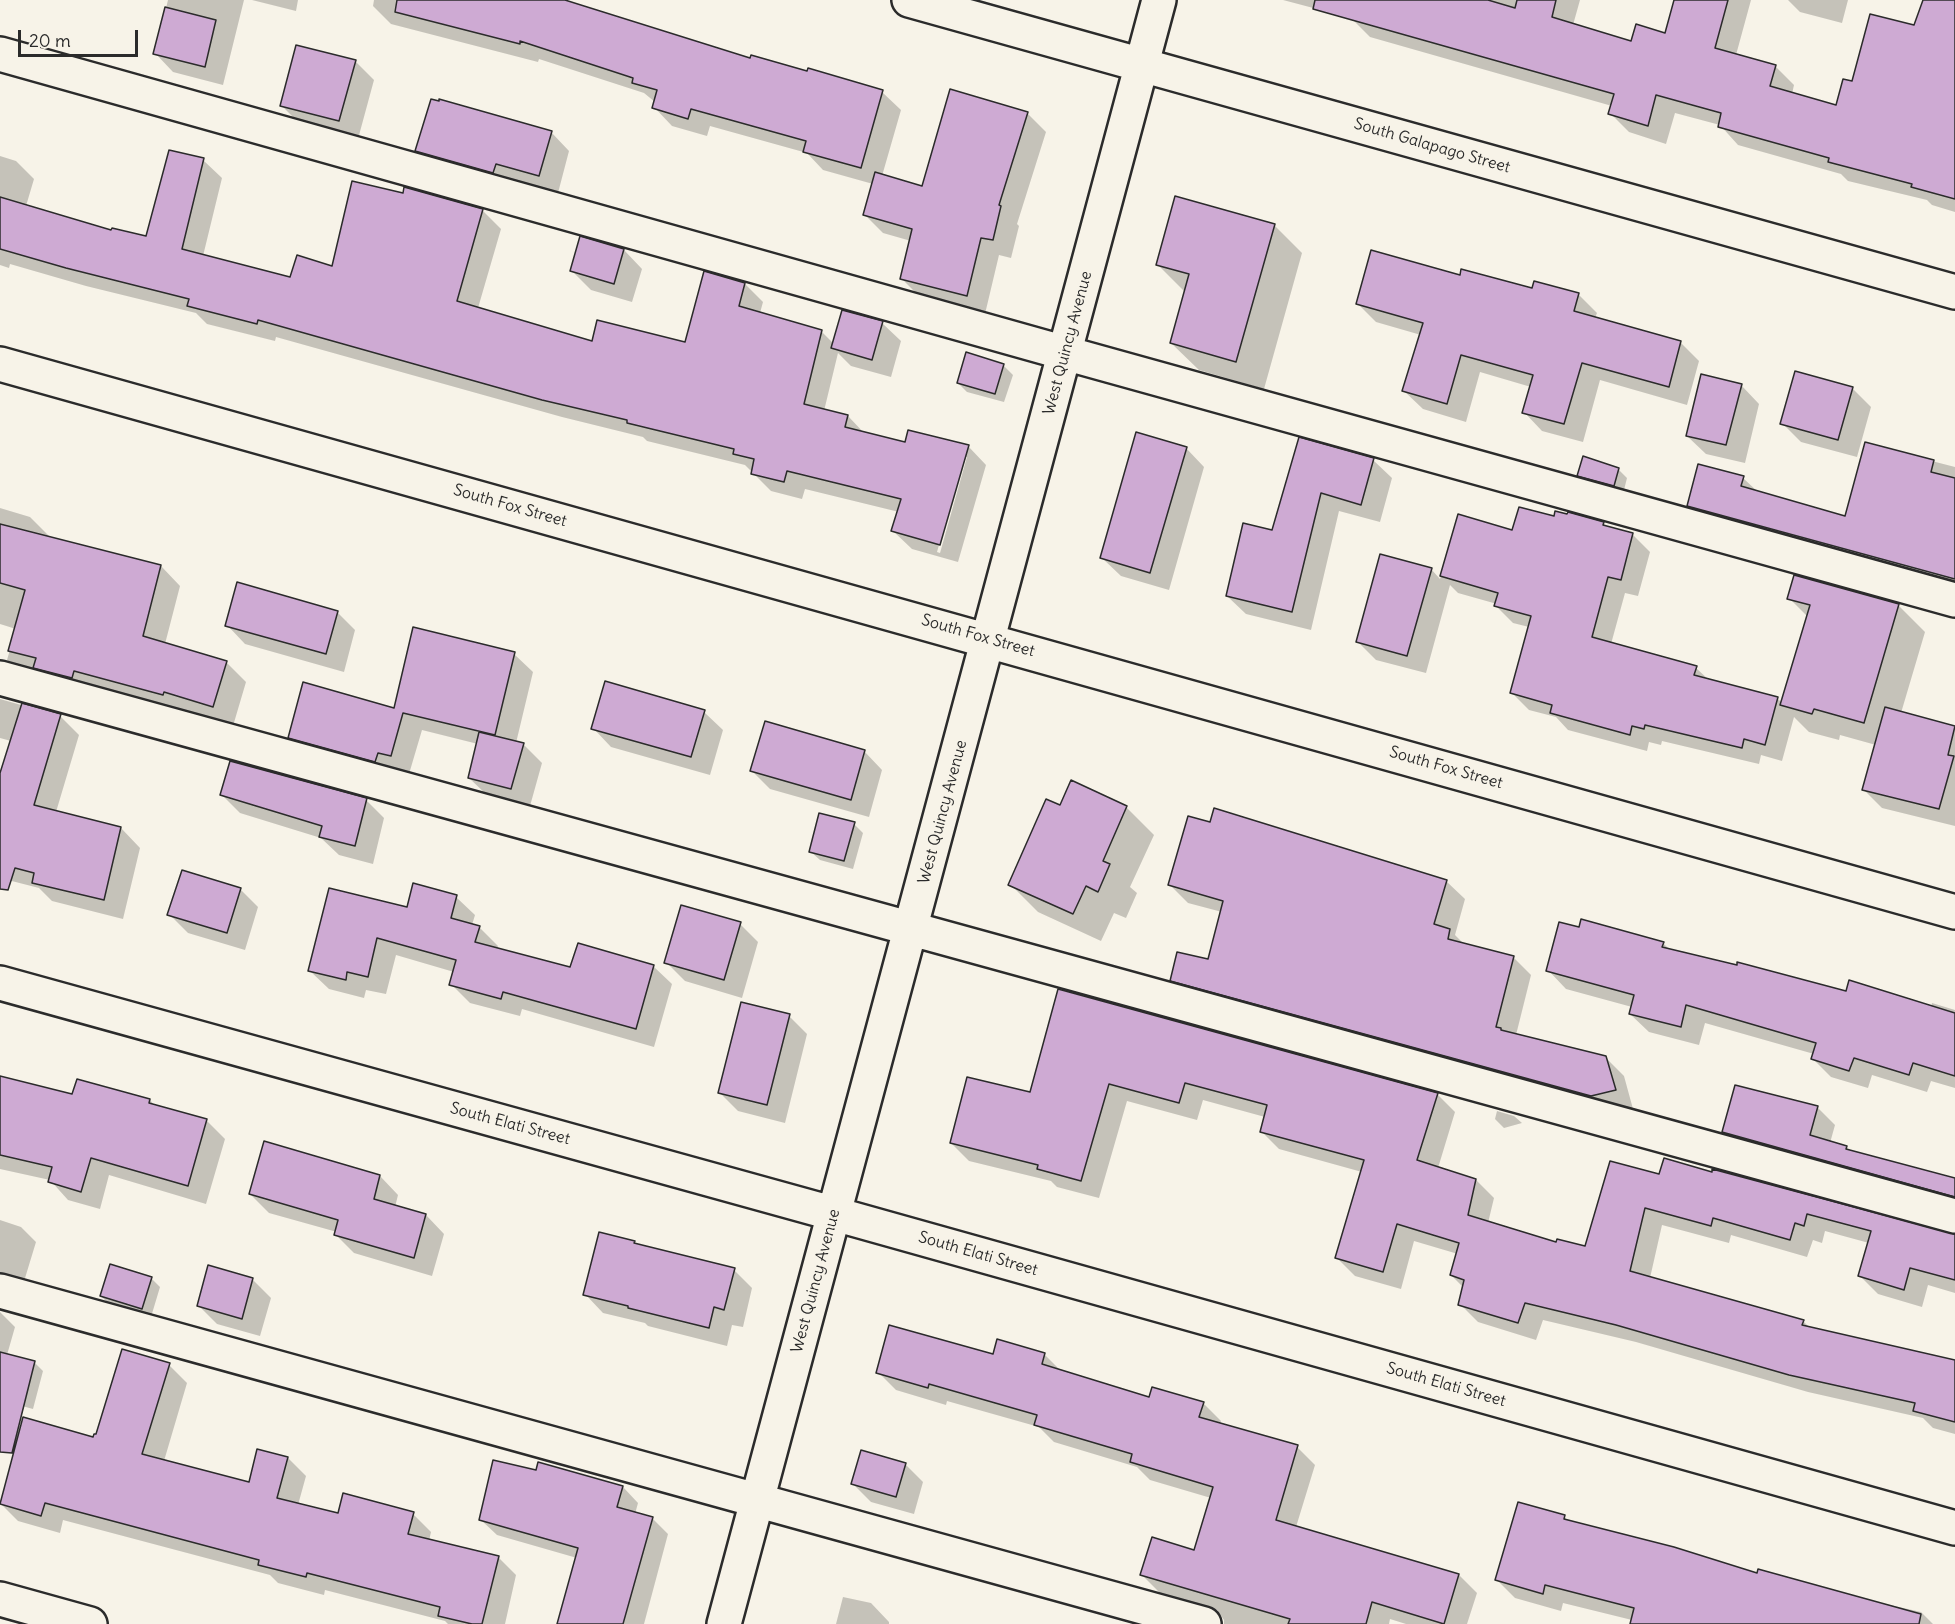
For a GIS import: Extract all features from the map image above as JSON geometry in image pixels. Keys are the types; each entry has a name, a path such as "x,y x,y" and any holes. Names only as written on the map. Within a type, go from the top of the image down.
{"street":[{"name":"South Galapago Street","path":"909,0 1955,292"},
{"name":"West Quincy Avenue","path":"724,1624 1159,0"},
{"path":"0,54 1955,600"},
{"name":"South Fox Street","path":"0,364 1955,912"},
{"path":"0,678 912,927 1955,1216"},
{"name":"South Elati Street","path":"0,983 1955,1528"},
{"path":"0,1291 1204,1624"},
{"path":"0,1599 90,1624"}],"building":[{"path":"397,0 565,0 750,58 751,55 807,71 808,68 883,90 861,168 803,152 806,141 691,109 688,119 652,108 657,90 632,83 633,78 520,41 520,44 395,12"},
{"path":"1315,0 1488,0 1515,8 1517,0 1556,0 1552,17 1631,41 1636,24 1665,33 1674,0 1728,0 1715,48 1776,65 1770,86 1836,105 1843,79 1852,81 1870,14 1914,25 1923,0 1955,0 1955,199 1911,187 1912,184 1828,162 1829,158 1718,127 1721,113 1656,95 1648,126 1608,114 1614,94 1313,9"},
{"path":"165,7 216,20 205,67 153,54"},
{"path":"296,45 356,60 339,121 280,106"},
{"path":"950,89 1028,112 999,205 1001,206 993,240 981,238 967,296 900,279 912,229 863,215 875,172 922,186"},
{"path":"431,99 439,101 439,99 552,131 539,176 496,164 493,173 415,151"},
{"path":"169,150 204,158 182,249 290,277 297,255 332,266 352,181 403,193 404,187 483,209 457,301 592,341 597,320 685,342 704,271 745,283 739,306 822,330 804,404 848,415 845,427 905,442 908,430 969,445 940,545 891,531 901,499 787,471 784,482 751,474 754,459 733,454 734,449 542,400 258,320 257,324 187,306 189,299 0,249 0,197 111,230 112,228 146,236"},
{"path":"1175,196 1275,224 1236,362 1170,343 1189,274 1156,265"},
{"path":"580,236 624,249 614,284 570,271"},
{"path":"1371,250 1460,275 1461,269 1532,288 1534,281 1579,293 1574,311 1681,341 1669,387 1582,363 1564,424 1522,413 1533,375 1461,355 1447,404 1402,391 1423,323 1356,304"},
{"path":"842,310 883,321 872,360 831,348"},
{"path":"966,352 1004,364 995,394 957,383"},
{"path":"1795,371 1853,387 1838,440 1780,424"},
{"path":"1701,374 1742,384 1726,445 1686,436"},
{"path":"1136,432 1187,447 1150,573 1100,558"},
{"path":"1299,437 1374,458 1361,505 1321,493 1292,612 1226,596 1243,523 1272,530"},
{"path":"1865,442 1934,460 1931,472 1955,478 1955,579 1687,506 1698,464 1744,476 1741,486 1845,516"},
{"path":"1583,456 1619,468 1614,486 1577,476"},
{"path":"1519,507 1554,516 1555,511 1567,514 1568,512 1633,533 1621,580 1608,577 1592,637 1697,666 1694,675 1778,697 1765,745 1744,739 1742,748 1645,725 1644,729 1632,726 1630,735 1550,713 1552,705 1510,693 1531,616 1494,606 1498,593 1440,576 1458,514 1512,530"},
{"path":"0,524 161,565 143,636 227,661 213,707 164,692 163,695 74,671 72,678 33,668 36,658 8,651 25,590 0,583"},
{"path":"1380,554 1432,568 1407,656 1356,642"},
{"path":"1794,575 1899,604 1864,723 1814,709 1812,714 1780,705 1810,605 1787,599"},
{"path":"237,582 338,611 326,654 225,626"},
{"path":"413,627 515,652 495,735 403,713 391,756 378,753 375,762 288,738 303,682 394,708"},
{"path":"605,681 705,710 691,757 591,729"},
{"path":"22,703 61,714 34,805 121,827 104,900 32,883 34,873 15,868 8,890 0,889 0,773"},
{"path":"1885,707 1955,726 1948,755 1954,756 1939,809 1862,790"},
{"path":"765,721 865,750 851,800 750,771"},
{"path":"479,732 524,743 511,789 468,778"},
{"path":"230,761 367,798 355,846 319,837 322,826 220,795"},
{"path":"1071,780 1127,806 1103,861 1110,864 1098,892 1086,886 1073,914 1008,885 1046,799 1060,805"},
{"path":"1214,808 1447,880 1434,924 1450,929 1448,939 1514,956 1496,1027 1606,1056 1616,1090 1591,1096 1170,981 1177,952 1208,959 1223,901 1168,885 1188,816 1210,822"},
{"path":"819,813 855,822 844,861 809,852"},
{"path":"182,870 241,888 227,933 167,915"},
{"path":"413,883 457,895 451,918 480,926 475,942 570,967 578,943 654,965 636,1029 503,992 501,999 449,985 456,960 377,938 368,977 347,972 346,980 308,971 329,888 407,907"},
{"path":"681,905 741,922 724,980 664,963"},
{"path":"1581,919 1664,942 1662,947 1737,965 1737,962 1846,991 1849,980 1955,1013 1955,1076 1913,1063 1909,1075 1854,1058 1849,1071 1811,1059 1816,1043 1686,1005 1681,1027 1629,1014 1634,995 1546,971 1559,922 1579,927"},
{"path":"1058,989 1438,1093 1417,1160 1476,1179 1468,1215 1556,1242 1557,1239 1585,1246 1610,1161 1659,1174 1664,1158 1955,1234 1955,1280 1910,1268 1904,1290 1858,1276 1871,1231 1807,1214 1804,1226 1795,1223 1790,1240 1713,1218 1711,1226 1645,1208 1630,1271 1804,1320 1802,1325 1955,1360 1955,1422 1913,1411 1915,1403 1789,1375 1616,1325 1525,1303 1518,1323 1458,1305 1464,1280 1450,1275 1459,1243 1397,1224 1383,1272 1335,1258 1364,1160 1260,1132 1267,1105 1185,1083 1179,1103 1109,1084 1081,1181 1037,1169 1038,1165 950,1143 967,1077 1030,1092"},
{"path":"741,1002 790,1014 767,1105 718,1093"},
{"path":"0,1076 72,1094 77,1079 150,1099 149,1103 207,1119 188,1186 91,1158 81,1192 48,1182 52,1167 0,1155"},
{"path":"1735,1085 1818,1106 1810,1135 1847,1146 1846,1149 1955,1178 1955,1197 1722,1132"},
{"path":"264,1141 380,1175 374,1199 426,1214 414,1258 334,1235 338,1220 249,1194"},
{"path":"599,1232 735,1268 724,1310 714,1307 709,1328 583,1295"},
{"path":"110,1264 152,1277 142,1309 100,1296"},
{"path":"208,1265 253,1278 242,1319 197,1306"},
{"path":"889,1325 993,1354 997,1339 1045,1353 1042,1364 1149,1397 1152,1387 1204,1402 1199,1417 1298,1445 1276,1520 1459,1574 1444,1624 1372,1602 1366,1624 1288,1624 1290,1619 1140,1575 1152,1537 1194,1550 1213,1487 1130,1462 1132,1454 1034,1425 1037,1415 929,1384 928,1388 876,1373"},
{"path":"122,1349 170,1363 142,1454 249,1482 257,1449 288,1457 277,1498 338,1513 343,1493 414,1512 408,1534 499,1556 482,1624 438,1616 440,1607 307,1573 306,1577 258,1565 259,1560 45,1503 41,1516 0,1504 23,1417 93,1437 96,1434"},
{"path":"0,1352 35,1361 12,1453 0,1452"},
{"path":"861,1450 906,1463 896,1497 851,1484"},
{"path":"493,1460 536,1470 538,1462 623,1486 617,1507 653,1517 623,1624 557,1624 578,1548 479,1520"},
{"path":"1518,1502 1565,1515 1564,1519 1674,1547 1757,1573 1758,1569 1921,1614 1919,1624 1630,1624 1634,1608 1545,1585 1543,1594 1495,1580"}]}
